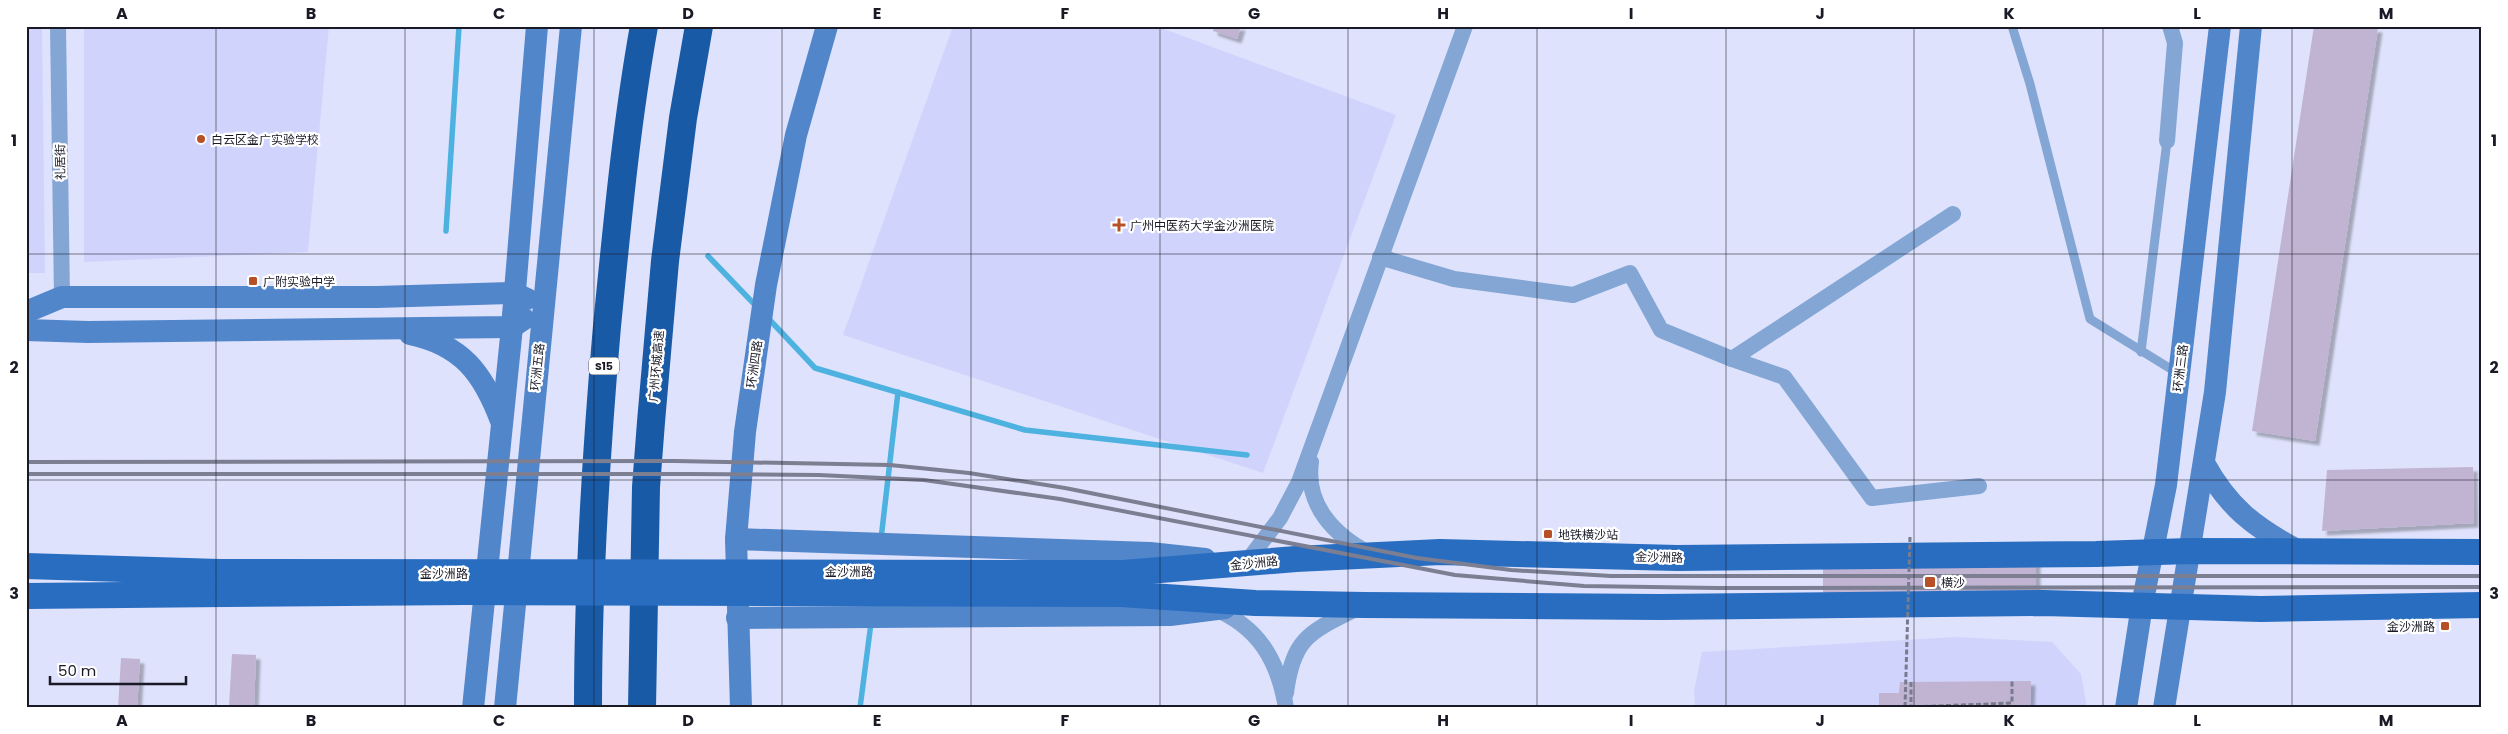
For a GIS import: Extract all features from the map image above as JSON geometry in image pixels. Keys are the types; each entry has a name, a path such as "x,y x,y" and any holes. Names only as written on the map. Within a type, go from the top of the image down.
{"highway":[{"name":"S15","path":"588,708 588,657 601,398 613,256 644,26"},
{"name":"广州环城高速","path":"642,708 646,487 651,422 667,242 683,118 699,26"}],"main road":[{"name":"金沙洲路","path":"31,598 222,583 1122,584 1246,563 1372,555 1492,552 1677,558 2297,550 2482,552"},
{"name":"金沙洲路","path":"27,566 222,583"},
{"name":"金沙洲路","path":"1122,584 1187,598 1255,603 1364,605 1660,607 2044,603 2261,609 2482,604"}],"street":[{"name":"礼居街","path":"58,26 62,297"},
{"path":"472,708 512,327 537,26"},
{"name":"环洲五路","path":"505,708 571,26"},
{"name":"环洲四路","path":"741,708 736,539 749,399 766,285 796,135 827,26"},
{"path":"736,539 1150,553 1246,563 1291,502 1380,257 1429,130 1465,26"},
{"path":"2167,142 2175,43 2170,26"},
{"name":"环洲三路","path":"2126,708 2142,605 2166,485 2220,26"},
{"path":"2164,708 2218,367 2252,26"},
{"path":"1732,359 1953,214"},
{"path":"1380,257 1454,279 1574,295 1630,273 1661,330 1732,359 1784,377 1872,498 1979,486"},
{"path":"26,295 62,297 377,297 514,293 544,307"},
{"path":"26,312 62,297"},
{"path":"377,297 377,328"},
{"path":"26,330 88,332 512,327 544,307"},
{"path":"377,328 414,335 457,352 482,380 502,424"},
{"path":"26,342 88,332"},
{"path":"1312,447 1309,470 1315,503 1325,519 1337,532 1354,545 1372,555"},
{"path":"2204,463 2224,494 2248,520 2297,550"},
{"path":"1187,598 1215,609 1241,623 1264,645 1272,659 1286,704"},
{"path":"738,618 1170,616 1255,603"},
{"path":"1286,704 1289,667 1297,648 1326,623 1364,605"}],"lane":[{"path":"2012,26 2030,84 2090,319 2179,374"},
{"path":"2141,352 2167,142"}],"path":[{"path":"1910,537 1905,707 2012,703 2012,681"},
{"path":"1911,707 1912,682"}],"shaded area":[{"path":"26,26 42,26 45,273 26,273"},
{"name":"白云区金广实验学校","path":"84,26 329,26 308,252 84,262"},
{"name":"广州中医药大学金沙洲医院","path":"953,26 1156,26 1396,115 1263,473 843,335"},
{"path":"1955,637 2052,642 2081,674 2087,708 1695,708 1694,691 1702,652"}],"building":[{"path":"1214,26 1241,26 1237,39 1213,31"},
{"path":"2314,26 2378,28 2315,441 2252,431"},
{"path":"2473,467 2474,523 2322,531 2327,470"},
{"name":"横沙","path":"1823,561 2036,561 2036,604 1823,603"},
{"path":"232,654 256,655 254,707 229,706"},
{"path":"121,658 140,659 137,708 118,708"},
{"path":"2031,681 2030,708 1879,708 1879,693 1899,693 1900,682"}],"waterway":[{"path":"446,231 459,26"},
{"path":"708,256 757,307"},
{"path":"767,317 815,368 1025,430 1247,455"},
{"path":"881,539 898,392"},
{"path":"860,708 871,623"}],"railway":[{"path":"26,462 675,461 890,465 969,473 1065,488 1417,558 1511,570 1611,576 2482,576"},
{"path":"26,474 689,474 819,475 924,480 1060,499 1455,575 1584,586 1717,588 2482,587"}],"place":[{"name":"白云区金广实验学校","path":"201,139"},
{"name":"广州中医药大学金沙洲医院","path":"1119,225"},
{"name":"广附实验中学","path":"253,281"},
{"name":"地铁横沙站","path":"1548,534"},
{"name":"横沙","path":"1930,582"},
{"name":"金沙洲路","path":"2445,626"}]}
